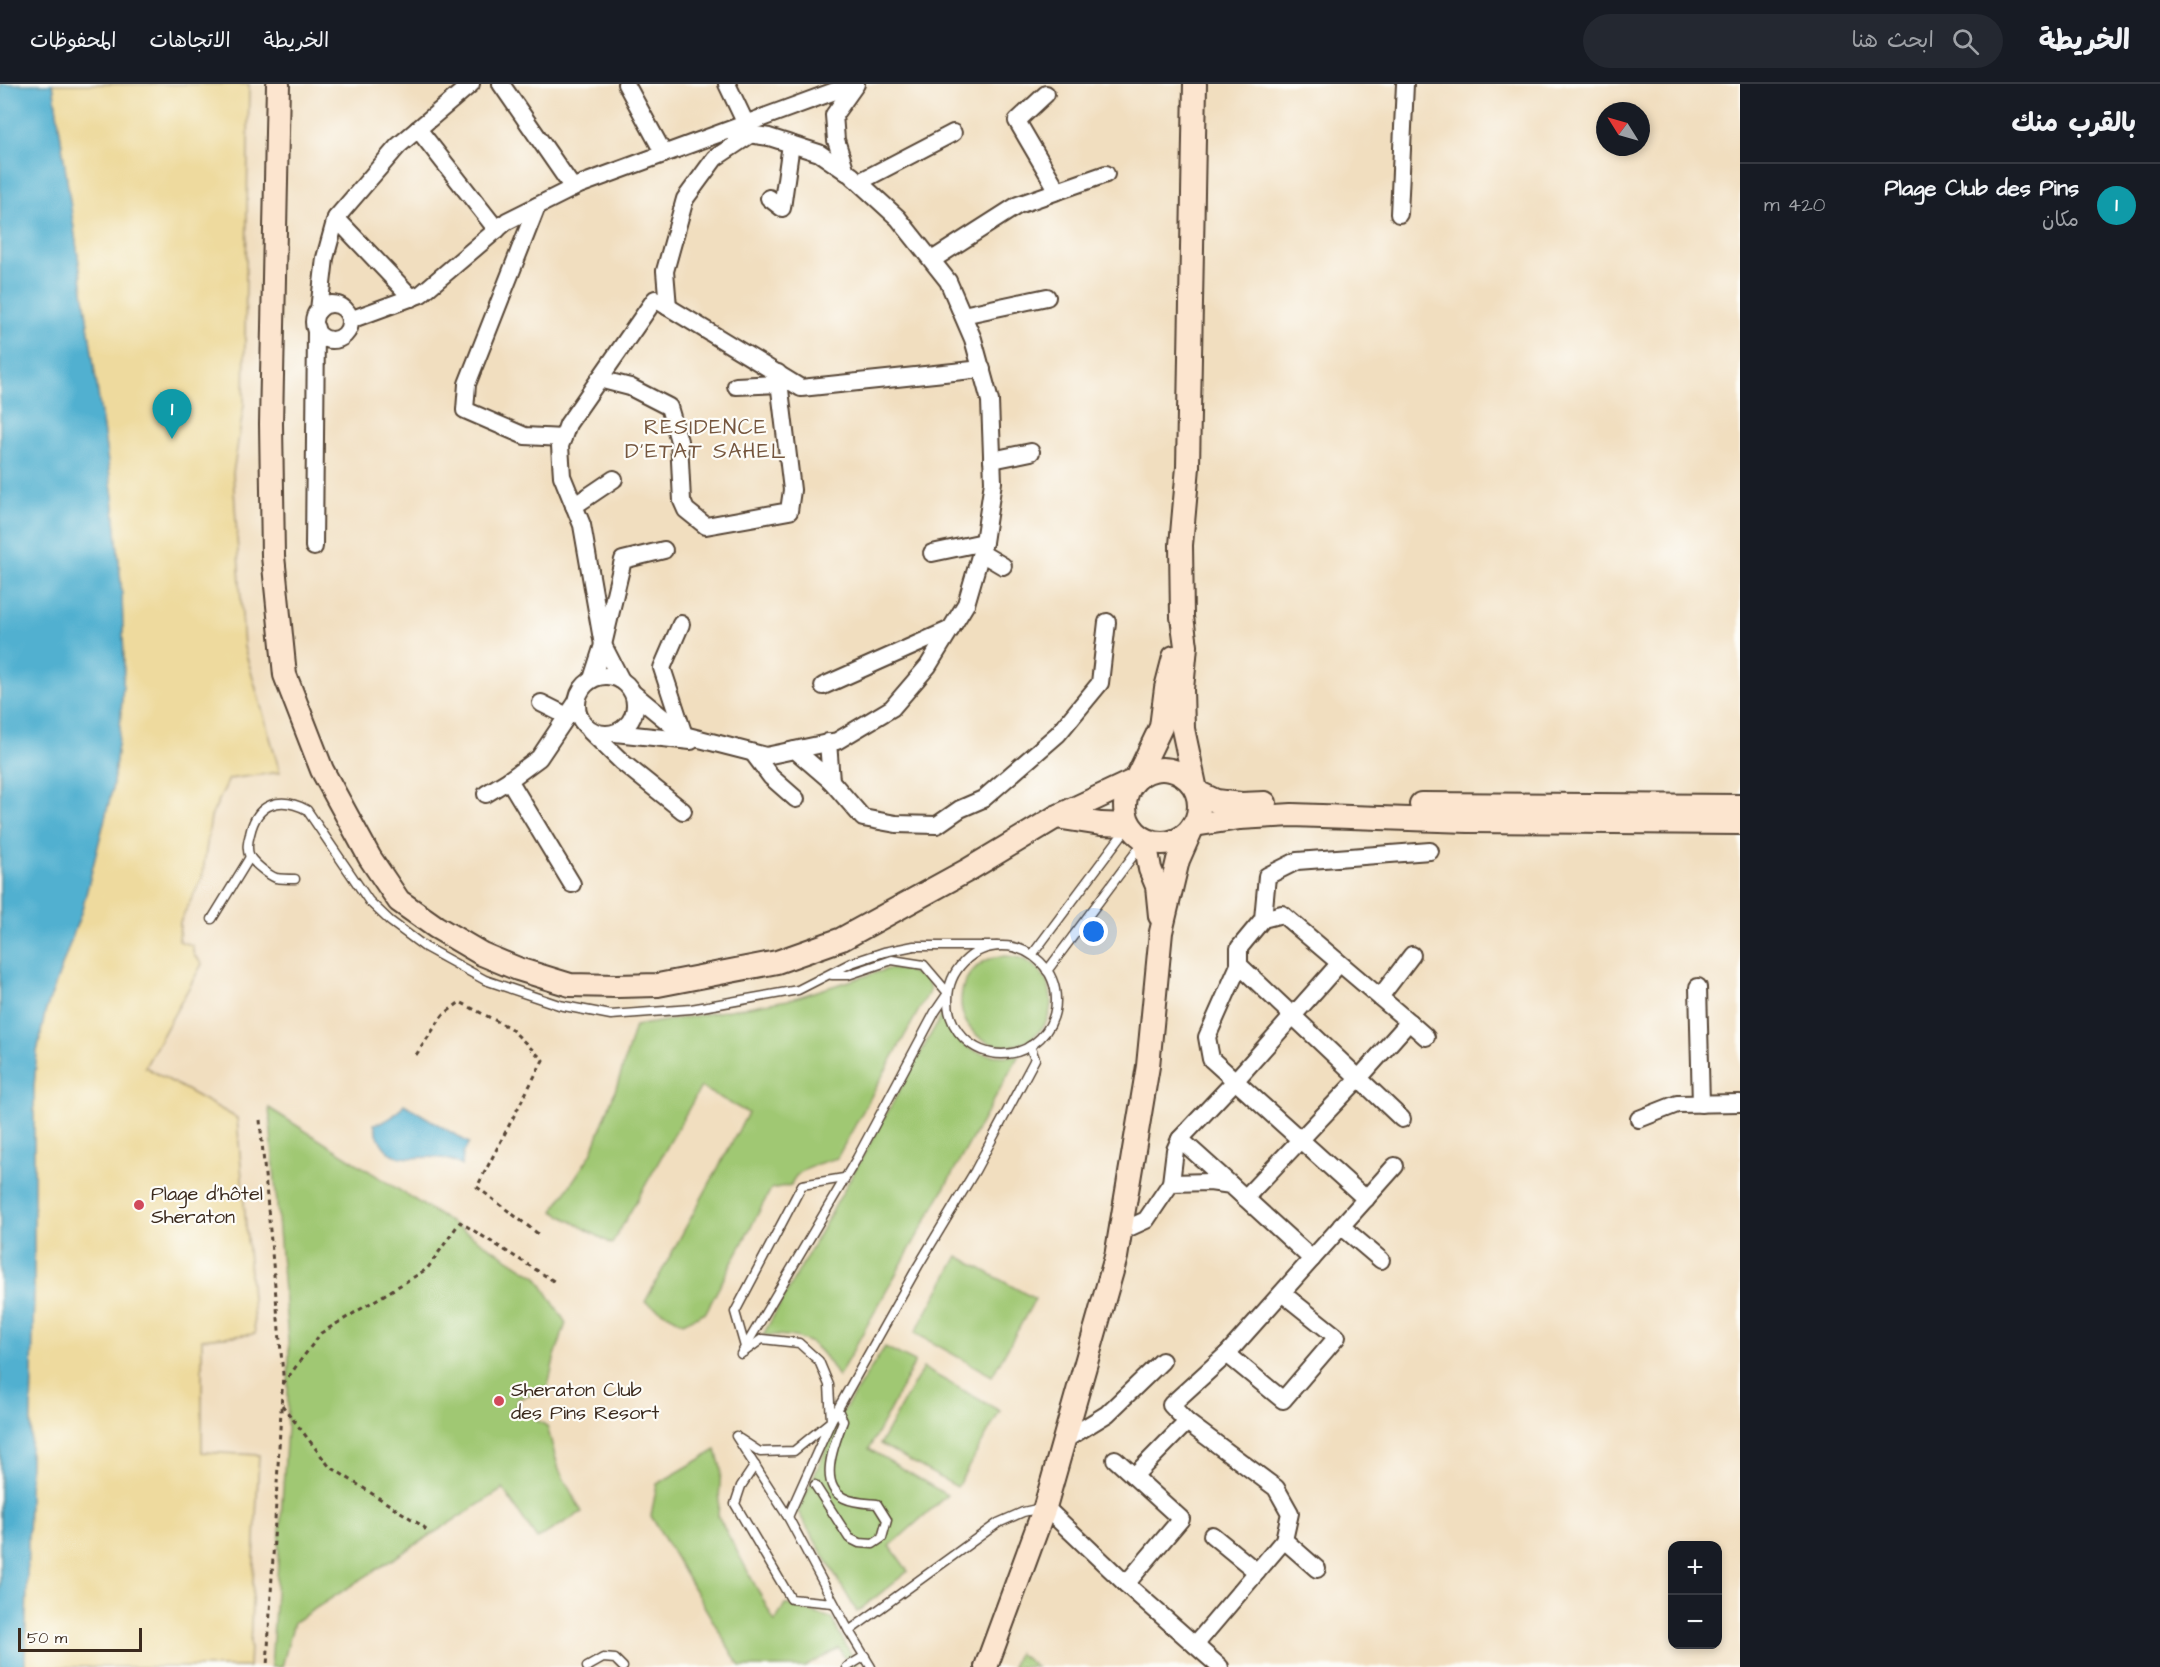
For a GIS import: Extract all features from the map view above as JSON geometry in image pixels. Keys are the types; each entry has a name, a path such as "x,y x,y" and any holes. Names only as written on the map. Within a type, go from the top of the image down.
{"main road":[{"path":"278,84 271,424 273,556 285,675 322,770 370,858 399,901 436,927 482,954 518,969 570,985 658,984 777,962 842,939 968,870 1056,817 1157,768 1170,769 1181,774 1190,781 1196,791 1216,801 1241,804 1292,802 1740,806"},
{"path":"986,1667 1045,1507 1122,1231 1149,1066 1161,932 1178,860 1199,809 1183,729 1182,689 1186,646 1182,617 1181,545 1188,467 1196,84"},
{"path":"1182,617 1166,688 1161,727 1124,800 1129,825 1145,840 1156,843 1177,840 1186,835 1193,826 1240,818 1292,815 1468,821 1740,823"},
{"path":"1056,817 1101,824 1129,825"},
{"path":"1145,840 1150,869 1157,886 1161,932"}],"street":[{"path":"314,547 315,318 319,310 326,258 336,218 398,146 471,84"},
{"path":"501,84 573,188"},
{"path":"591,679 606,675 621,680 634,694 684,735 753,753 766,756 837,741 892,708 928,666 966,604 982,547 993,482 990,401 974,339 948,281 898,218 846,171 819,153 748,129 727,84"},
{"path":"350,320 421,294 507,221 573,188 728,131 748,129 855,84"},
{"path":"846,171 836,140 834,115 855,84"},
{"path":"1399,214 1405,84"},
{"path":"631,86 664,154"},
{"path":"1046,94 1017,121 1058,191"},
{"path":"418,129 497,230"},
{"path":"668,307 665,271 685,199 715,158 748,129"},
{"path":"859,183 953,133"},
{"path":"769,198 782,208 791,144"},
{"path":"932,260 1018,205 1106,174"},
{"path":"537,206 467,384 465,410 525,436 563,438"},
{"path":"336,218 412,298"},
{"path":"963,315 1047,297"},
{"path":"621,680 603,645 582,525 562,476 560,446 568,424 655,299 778,379 801,388 982,369"},
{"path":"315,328 322,337 333,340 347,331 350,320 345,310 335,305 329,304 319,310"},
{"path":"315,365 333,340"},
{"path":"599,379 630,387 669,407 679,441 682,501 686,510 706,526 789,510 792,490 778,379"},
{"path":"736,386 778,379"},
{"path":"992,460 1031,452"},
{"path":"574,506 614,479"},
{"path":"932,553 982,547"},
{"path":"982,547 1002,566"},
{"path":"486,794 539,758 572,710 579,693 591,679 603,645 623,560 664,550"},
{"path":"795,750 831,781 864,818 896,824 937,825 960,809 983,799 1058,734 1100,683 1107,622"},
{"path":"681,624 662,668 684,735"},
{"path":"823,686 951,628"},
{"path":"615,733 630,722 636,704 634,694"},
{"path":"541,703 572,710 622,762 683,811"},
{"path":"588,728 606,735 615,733 710,742"},
{"path":"828,742 831,781"},
{"path":"753,753 771,777 796,799"},
{"path":"509,780 572,884"},
{"path":"1365,1199 1211,1059 1207,1036 1239,964 1239,948 1263,919 1267,876 1298,861 1430,851"},
{"path":"1263,919 1282,914 1426,1037"},
{"path":"1380,997 1412,955"},
{"path":"1239,964 1402,1119"},
{"path":"1122,1231 1146,1220 1171,1184 1175,1150 1179,1139 1235,1081 1339,964"},
{"path":"1698,987 1701,1104"},
{"path":"1245,1198 1409,1022"},
{"path":"1639,1119 1677,1104 1740,1104"},
{"path":"1179,1139 1312,1259"},
{"path":"1196,1645 1284,1540 1290,1513 1276,1488 1187,1422 1171,1405 1227,1354 1395,1166"},
{"path":"1171,1184 1210,1182 1231,1185"},
{"path":"1341,1226 1381,1260"},
{"path":"1227,1354 1283,1400 1338,1337 1282,1293"},
{"path":"1063,1442 1107,1414 1162,1361"},
{"path":"1134,1476 1187,1422"},
{"path":"1115,1459 1181,1519 1126,1584"},
{"path":"1045,1507 1126,1584 1220,1667"},
{"path":"1212,1535 1257,1572"},
{"path":"1284,1540 1317,1569"}],"lane":[{"path":"295,879 276,878 250,857 247,846 252,825 260,811 274,803 293,803 307,810 369,901 390,921 425,947 485,980 559,1005 611,1015 691,1009 798,990 851,963 884,952 914,946 1010,946 1032,955 1047,971 1054,987 1055,1004 1052,1020 1043,1035 1030,1046 1014,1053 997,1054 980,1050 965,1040 954,1027 949,1011 948,993 924,965 891,960 848,975 829,975"},
{"path":"1032,955 1129,825"},
{"path":"1047,971 1145,840"},
{"path":"212,919 250,857"},
{"path":"743,1351 844,1178 935,1012 948,993 953,976 964,961 979,951 997,946"},
{"path":"788,1517 831,1421 918,1266 975,1171 1035,1059 1030,1046"},
{"path":"743,1351 735,1312 801,1185 844,1178"},
{"path":"743,1351 762,1339 799,1343 819,1361 829,1385 831,1421"},
{"path":"815,1485 849,1538 859,1543 873,1544 882,1538 887,1520 877,1504 843,1498 834,1489 830,1475 833,1450 843,1421 838,1410"},
{"path":"831,1421 794,1451 760,1452 736,1436 788,1517 833,1603 871,1667"},
{"path":"755,1465 741,1486 735,1504 791,1599 833,1603"},
{"path":"849,1631 998,1523 1023,1512 1045,1507"},
{"path":"847,1667 865,1656"},
{"path":"587,1667 603,1658 615,1659 623,1667"}],"path":[{"path":"416,1055 443,1015 460,1002 510,1028 543,1060 477,1187 541,1236"},
{"path":"260,1120 283,1374 267,1667"},
{"path":"282,1385 321,1334 427,1269 460,1222 557,1283"},
{"path":"281,1403 329,1466 424,1527 427,1532"}],"green space":[{"path":"1006,956 1023,960 1038,969 1047,984 1051,1001 1047,1018 1038,1033 1023,1042 1006,1046 989,1042 974,1033 965,1018 961,1001 965,984 974,969 989,960"},
{"path":"888,969 905,970 927,979 930,990 837,1158 804,1170 798,1174 791,1185 771,1189 706,1312 683,1323 645,1302 748,1113 701,1087 612,1244 553,1211 591,1154 619,1080 635,1026 788,1000"},
{"path":"945,1009 953,1034 970,1049 993,1055 1019,1055 838,1377 823,1354 808,1342 790,1336 763,1335"},
{"path":"269,1108 537,1277 566,1323 554,1359 547,1391 517,1399 516,1408 547,1426 559,1470 582,1512 537,1539 503,1489 294,1622 282,1667 271,1667 287,1428 289,1352"},
{"path":"958,1256 1035,1299 992,1376 915,1333"},
{"path":"885,1347 915,1362 869,1449 947,1495 890,1546 908,1571 857,1612 798,1512 842,1413"},
{"path":"923,1368 1000,1411 957,1487 880,1444"},
{"path":"716,1450 721,1468 718,1516 775,1622 785,1604 831,1618 858,1667 850,1667 839,1648 805,1667 740,1667 651,1516 657,1484"},
{"path":"1018,1653 1036,1667 1012,1667"}],"sand":[{"path":"53,84 249,84 244,405 233,473 244,647 280,772 229,779 211,817 202,878 180,922 179,941 192,945 194,955 202,964 145,1067 237,1118 255,1334 202,1339 202,1452 259,1455 249,1667 25,1667 34,1288 34,1086 37,1052 45,1013 82,910 112,790 120,729 124,667 122,595 113,497"}],"water":[{"path":"0,84 53,84 113,497 122,595 124,667 120,729 112,790 82,910 45,1013 37,1052 34,1086 34,1288 25,1667 0,1667"},
{"path":"404,1104 469,1143 463,1154 462,1166 435,1157 410,1158 389,1152 381,1141 374,1124 391,1117"}],"place":[{"name":"Plage Club des Pins","path":"172,439"},
{"name":"Plage d'hôtel Sheraton","path":"139,1205"},
{"name":"Sheraton Club des Pins Resort","path":"499,1401"}],"district":[{"name":"RESIDENCE D'ETAT SAHEL","path":"706,439"}]}
